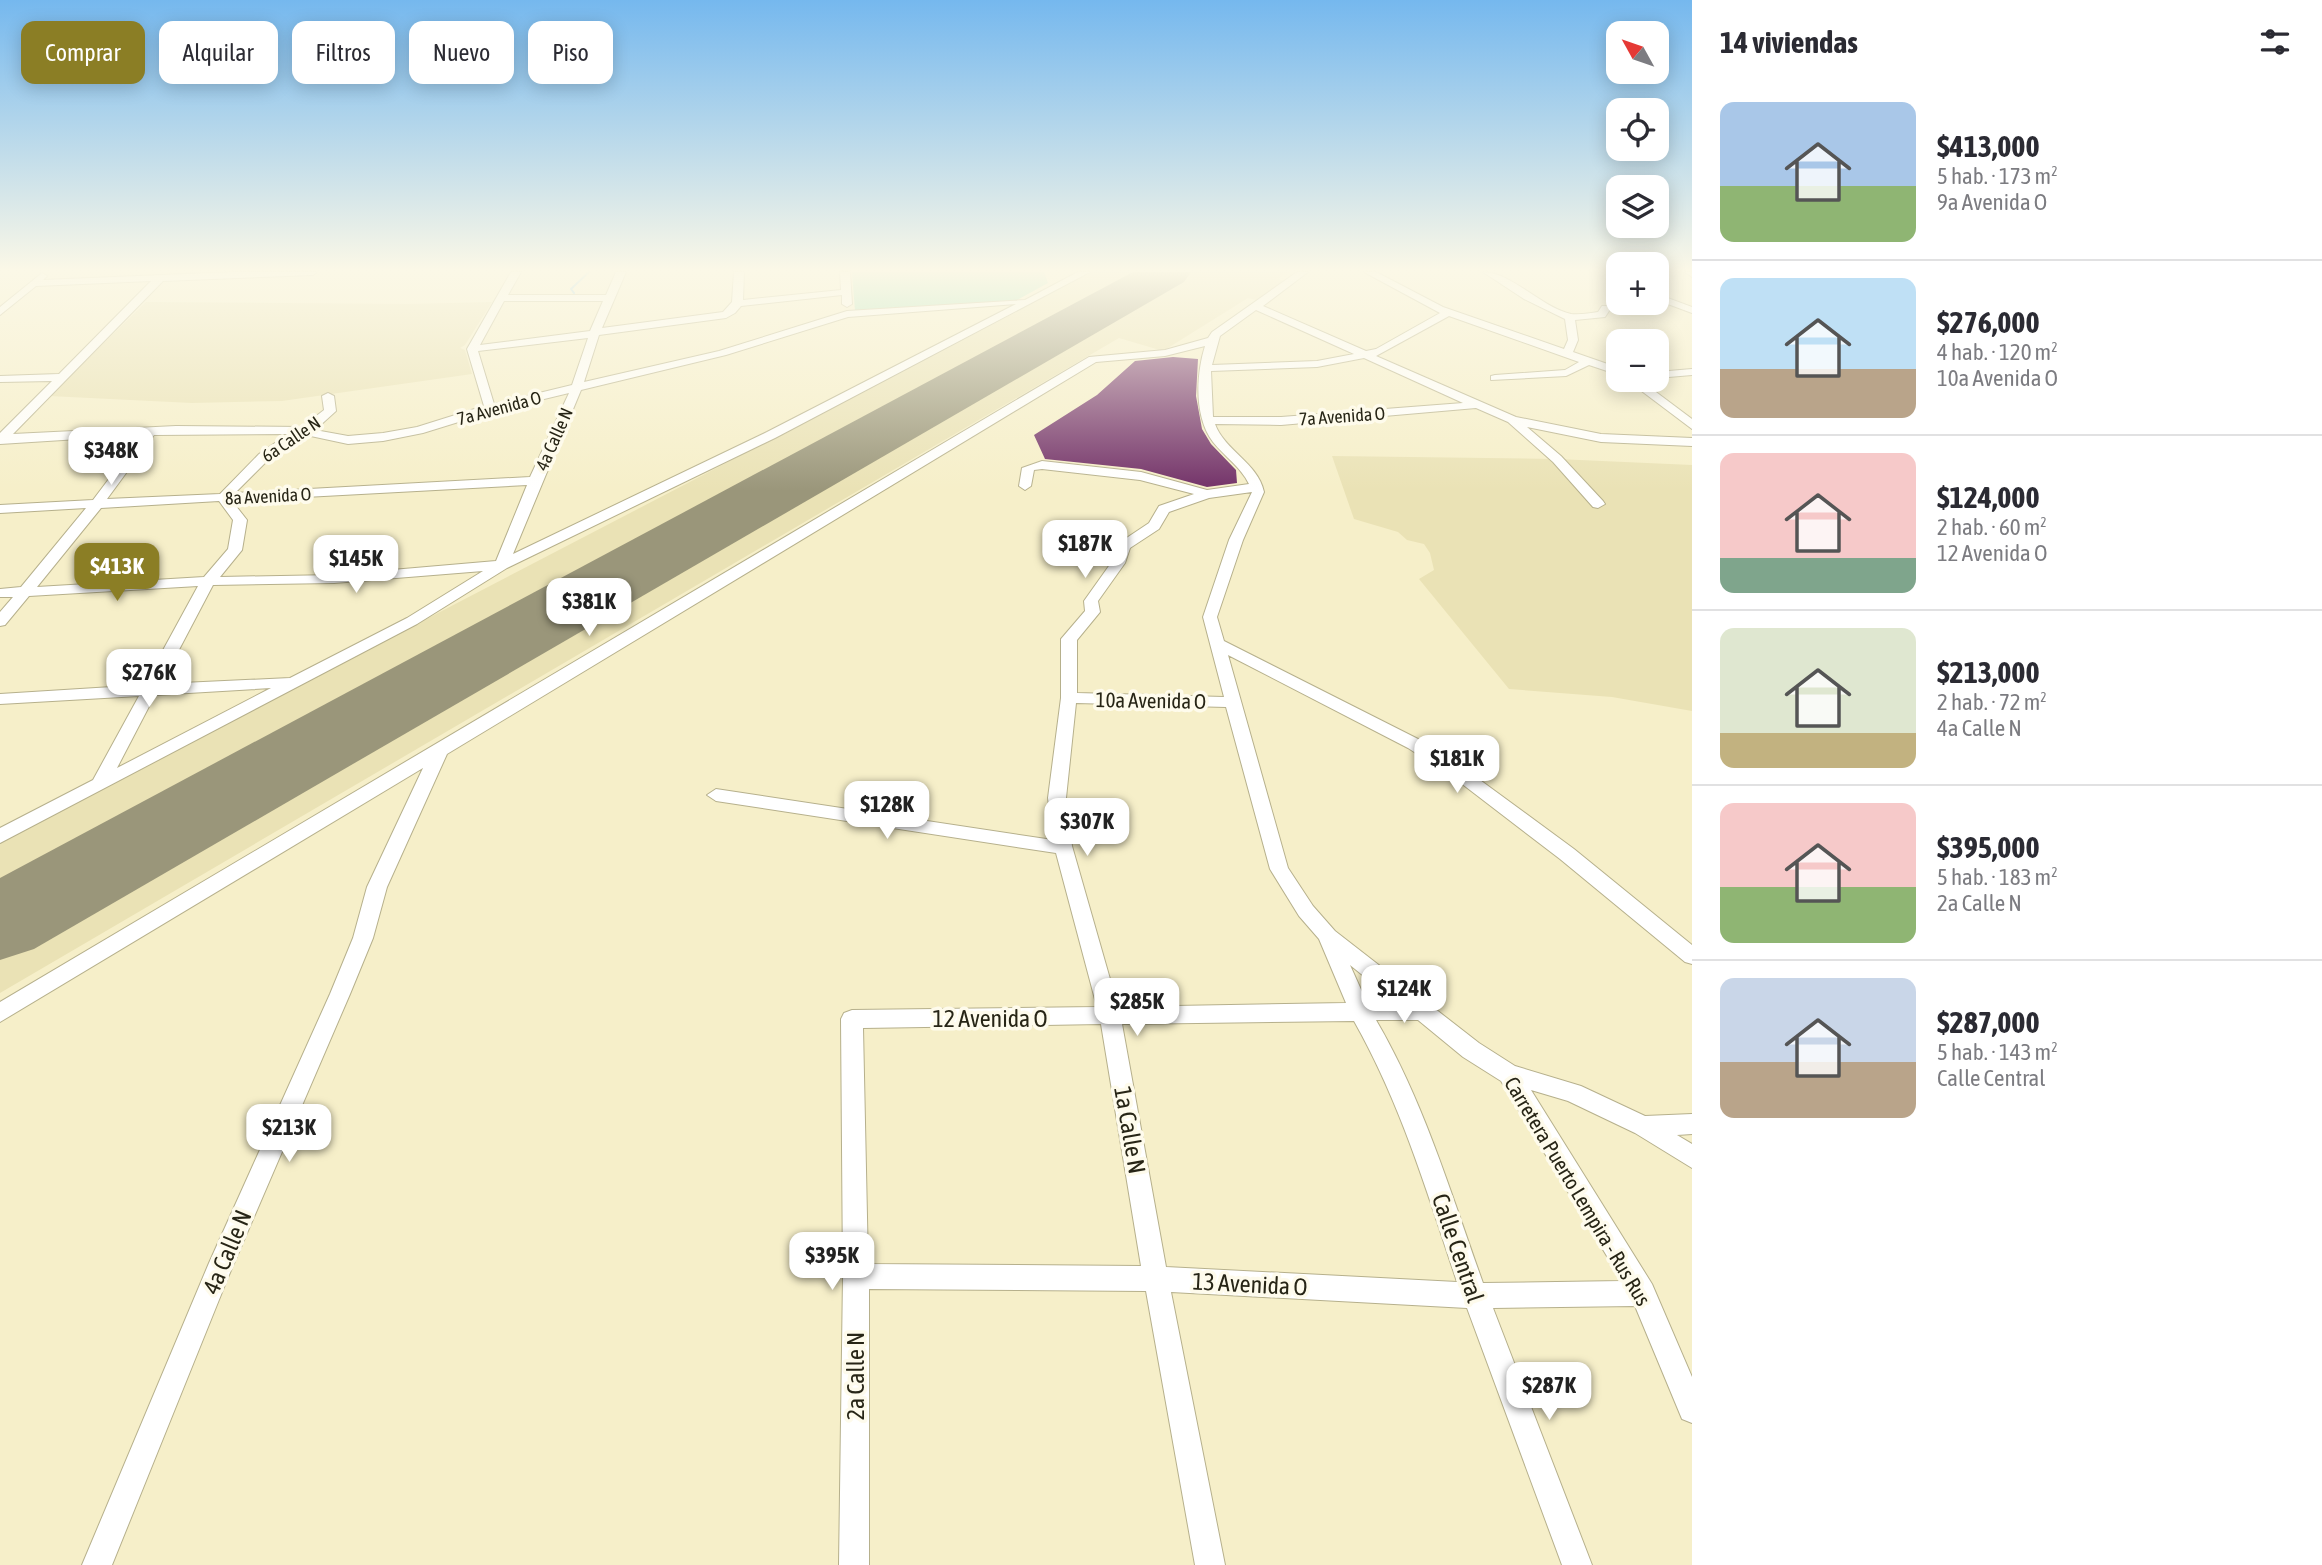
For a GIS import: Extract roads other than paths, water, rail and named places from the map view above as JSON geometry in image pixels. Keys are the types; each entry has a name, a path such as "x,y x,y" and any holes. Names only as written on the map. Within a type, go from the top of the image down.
{"street":[{"path":"1,438 94,345"},
{"path":"474,345 472,349 490,408"},
{"path":"472,349 502,345"},
{"name":"4a Calle N","path":"502,565 535,481 577,387 591,345"},
{"name":"7a Avenida O","path":"1,438 151,431 305,431 348,440 383,437 748,345"},
{"path":"0,836 412,621 502,565 699,471 944,345"},
{"path":"0,1013 442,746 1093,359 1165,353 1195,345"},
{"path":"1025,486 1028,468 1042,465 1140,476 1208,494 1257,487 1252,477 1210,428 1206,368 1209,345"},
{"path":"1340,345 1512,420 1601,438 1692,442"},
{"path":"1206,368 1317,364 1379,352 1391,345"},
{"path":"1546,345 1606,367"},
{"path":"1567,352 1570,345"},
{"path":"1495,378 1566,373 1588,360"},
{"path":"1669,374 1692,372"},
{"path":"0,379 63,377"},
{"path":"1649,392 1692,425"},
{"name":"6a Calle N","path":"223,499 254,464 281,443 323,420 330,411 328,396"},
{"name":"7a Avenida O","path":"1209,419 1281,421 1475,405"},
{"path":"1512,420 1557,459 1598,504"},
{"path":"0,622 96,505 151,431"},
{"name":"8a Avenida O","path":"0,509 535,481"},
{"name":"Carretera Puerto Lempira - Rus Rus","path":"1257,487 1258,492 1236,540 1210,617 1279,869 1306,911 1328,936 1471,1050 1509,1074 1681,1356 1692,1409"},
{"name":"1a Calle N","path":"1208,494 1164,509 1154,526 1124,546 1118,563 1091,601 1093,612 1069,639 1069,698 1057,798 1063,848 1110,1017 1210,1565"},
{"path":"100,783 208,581 235,550 240,520 223,499"},
{"path":"0,593 208,581 334,579 502,565"},
{"path":"1217,643 1414,744 1459,773 1567,854 1692,956"},
{"path":"0,699 295,682"},
{"name":"10a Avenida O","path":"1069,698 1234,702"},
{"name":"4a Calle N","path":"97,1565 218,1272 354,961 377,887 442,746"},
{"path":"716,795 1063,848"},
{"name":"Calle Central","path":"1328,936 1360,1012 1390,1064 1415,1124 1475,1296 1577,1565"},
{"name":"12 Avenida O","path":"852,1019 1421,1011"},
{"name":"2a Calle N","path":"852,1019 856,1276 854,1565"},
{"path":"1509,1074 1573,1093 1643,1126 1692,1157"},
{"path":"1643,1126 1692,1124"},
{"name":"13 Avenida O","path":"856,1276 1156,1279 1475,1296 1643,1293"}]}
